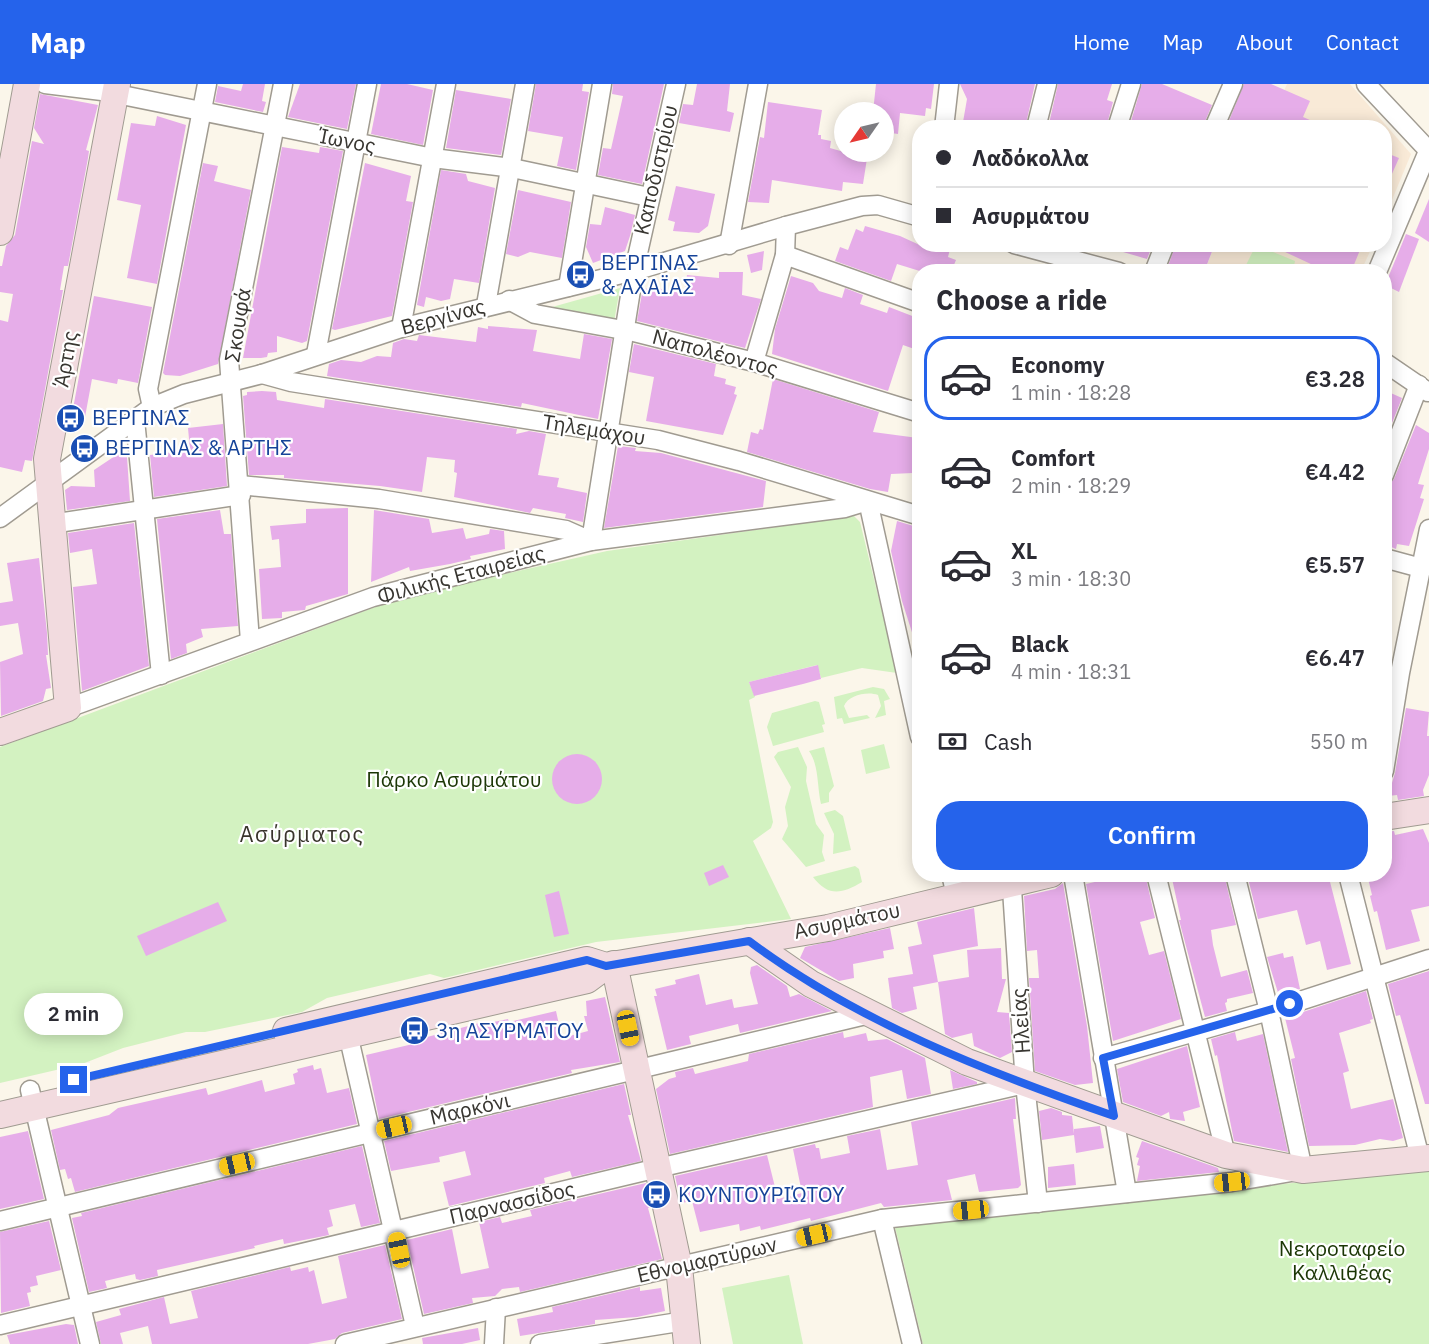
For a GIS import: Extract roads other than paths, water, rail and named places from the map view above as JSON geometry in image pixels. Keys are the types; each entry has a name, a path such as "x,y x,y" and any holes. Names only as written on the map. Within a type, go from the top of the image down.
{"street":[{"path":"0,232 27,84"},
{"name":"Ίωνος","path":"45,84 116,89 357,143 433,158 512,168 649,197"},
{"path":"152,407 148,389 207,84"},
{"name":"Σκουφά","path":"250,641 241,490 229,360 283,84"},
{"path":"316,354 367,84"},
{"path":"401,328 446,84"},
{"path":"486,305 525,84"},
{"path":"568,287 602,84"},
{"name":"Καποδιστρίου","path":"591,541 634,271 676,84"},
{"path":"729,244 758,84"},
{"path":"945,120 949,84"},
{"path":"1038,120 1047,84"},
{"path":"1120,120 1131,84"},
{"path":"1217,120 1233,84"},
{"path":"1366,84 1429,150 1392,237"},
{"name":"Άρτης","path":"68,708 47,459 116,89"},
{"name":"Βεργίνας","path":"0,518 152,407 184,394 262,374 316,354 401,328 486,305 634,271 786,225 862,206 878,205 912,215"},
{"path":"754,362 785,255 786,225"},
{"path":"1047,252 1093,264"},
{"path":"785,255 912,300"},
{"name":"Ναπολέοντος","path":"509,300 535,314 626,331 754,362 912,411"},
{"path":"1392,367 1424,389 1392,458"},
{"name":"Τηλεμάχου","path":"262,374 291,382 658,440 739,461 912,514"},
{"path":"135,420 142,509 161,675"},
{"path":"51,524 241,490 380,499 566,530 591,541"},
{"path":"868,501 911,661"},
{"name":"Φιλικής Εταιρείας","path":"68,708 373,597 591,541 845,508 868,501"},
{"path":"1392,670 1421,568 1429,529"},
{"path":"1392,560 1421,568"},
{"path":"0,732 68,708"},
{"path":"1392,816 1429,810"},
{"name":"Ασυρμάτου","path":"0,1114 32,1098 587,960 610,965 828,928 954,885 982,882"},
{"name":"Ηλείας","path":"1011,882 1025,1084 1038,1203"},
{"path":"1074,882 1127,1193"},
{"path":"1158,882 1226,1155"},
{"path":"749,941 811,984 967,1062 1226,1155 1303,1170 1269,1011 1237,882"},
{"path":"1350,882 1425,1158"},
{"path":"1103,1058 1269,1011 1429,958"},
{"path":"540,1344 686,1333 679,1267 637,1070 610,965"},
{"name":"Ασυρμάτου","path":"0,1098 32,1098 348,1034 587,980 610,965"},
{"name":"Μαρκόνι","path":"0,1221 870,1014"},
{"path":"348,1034 416,1326"},
{"name":"Παρνασσίδος","path":"0,1325 658,1168 1025,1084"},
{"path":"32,1098 90,1344"},
{"name":"Εθνομαρτύρων","path":"345,1344 882,1219 1232,1182 1303,1170 1425,1158"},
{"path":"882,1219 912,1344"},
{"path":"494,1344 496,1308"}],"place":[{"name":"ΒΕΡΓΙΝΑΣ & ΑΧΑΪΑΣ","path":"580,275"},
{"name":"ΒΕΡΓΙΝΑΣ","path":"71,418"},
{"name":"ΒΕΡΓΙΝΑΣ & ΑΡΤΗΣ","path":"84,448"},
{"name":"3η ΑΣΥΡΜΑΤΟΥ","path":"415,1031"},
{"name":"ΚΟΥΝΤΟΥΡΙΏΤΟΥ","path":"657,1195"}],"district":[{"name":"Ασύρματος","path":"302,834"}],"park label":[{"name":"Πάρκο Ασυρμάτου","path":"454,780"},
{"name":"Νεκροταφείο Καλλιθέας","path":"1342,1261"}]}
